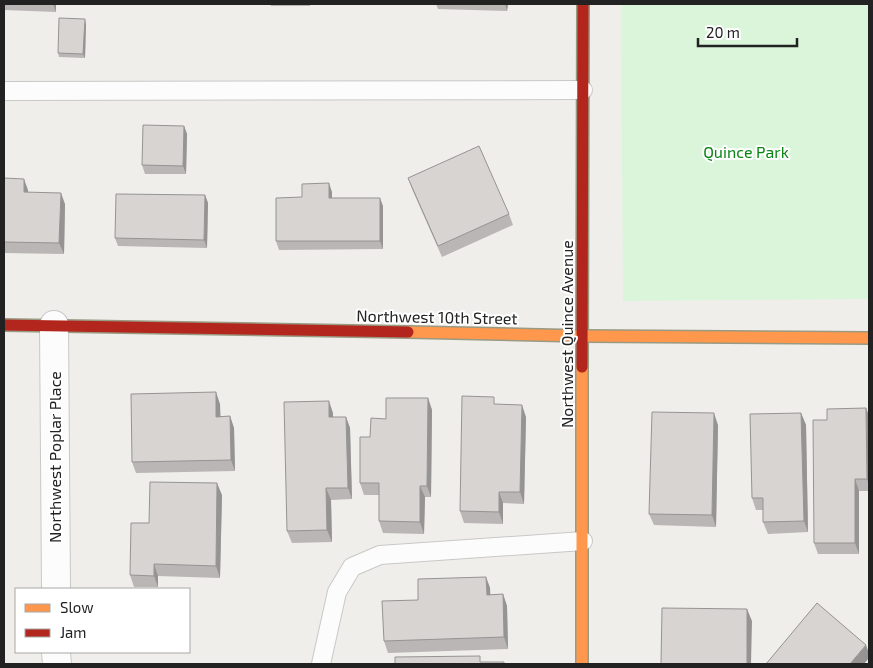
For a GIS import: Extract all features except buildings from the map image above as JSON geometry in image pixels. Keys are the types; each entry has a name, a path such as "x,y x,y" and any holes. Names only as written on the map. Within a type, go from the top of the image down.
{"street":[{"name":"Northwest Quince Avenue","path":"582,664 583,4"},
{"name":"Northwest 10th Street","path":"4,325 583,336 869,338"},
{"name":"Northwest Poplar Place","path":"54,325 56,588"}],"lane":[{"path":"4,91 583,90"},
{"path":"321,664 337,592 352,567 380,555 583,541"}],"green space":[{"name":"Quince Park","path":"621,4 869,4 869,299 623,301"}],"traffic: slow":[{"path":"408,332 583,336 869,338"},
{"path":"582,367 582,664"}],"traffic: jam":[{"path":"582,367 583,4"},
{"path":"4,325 408,332"}]}
